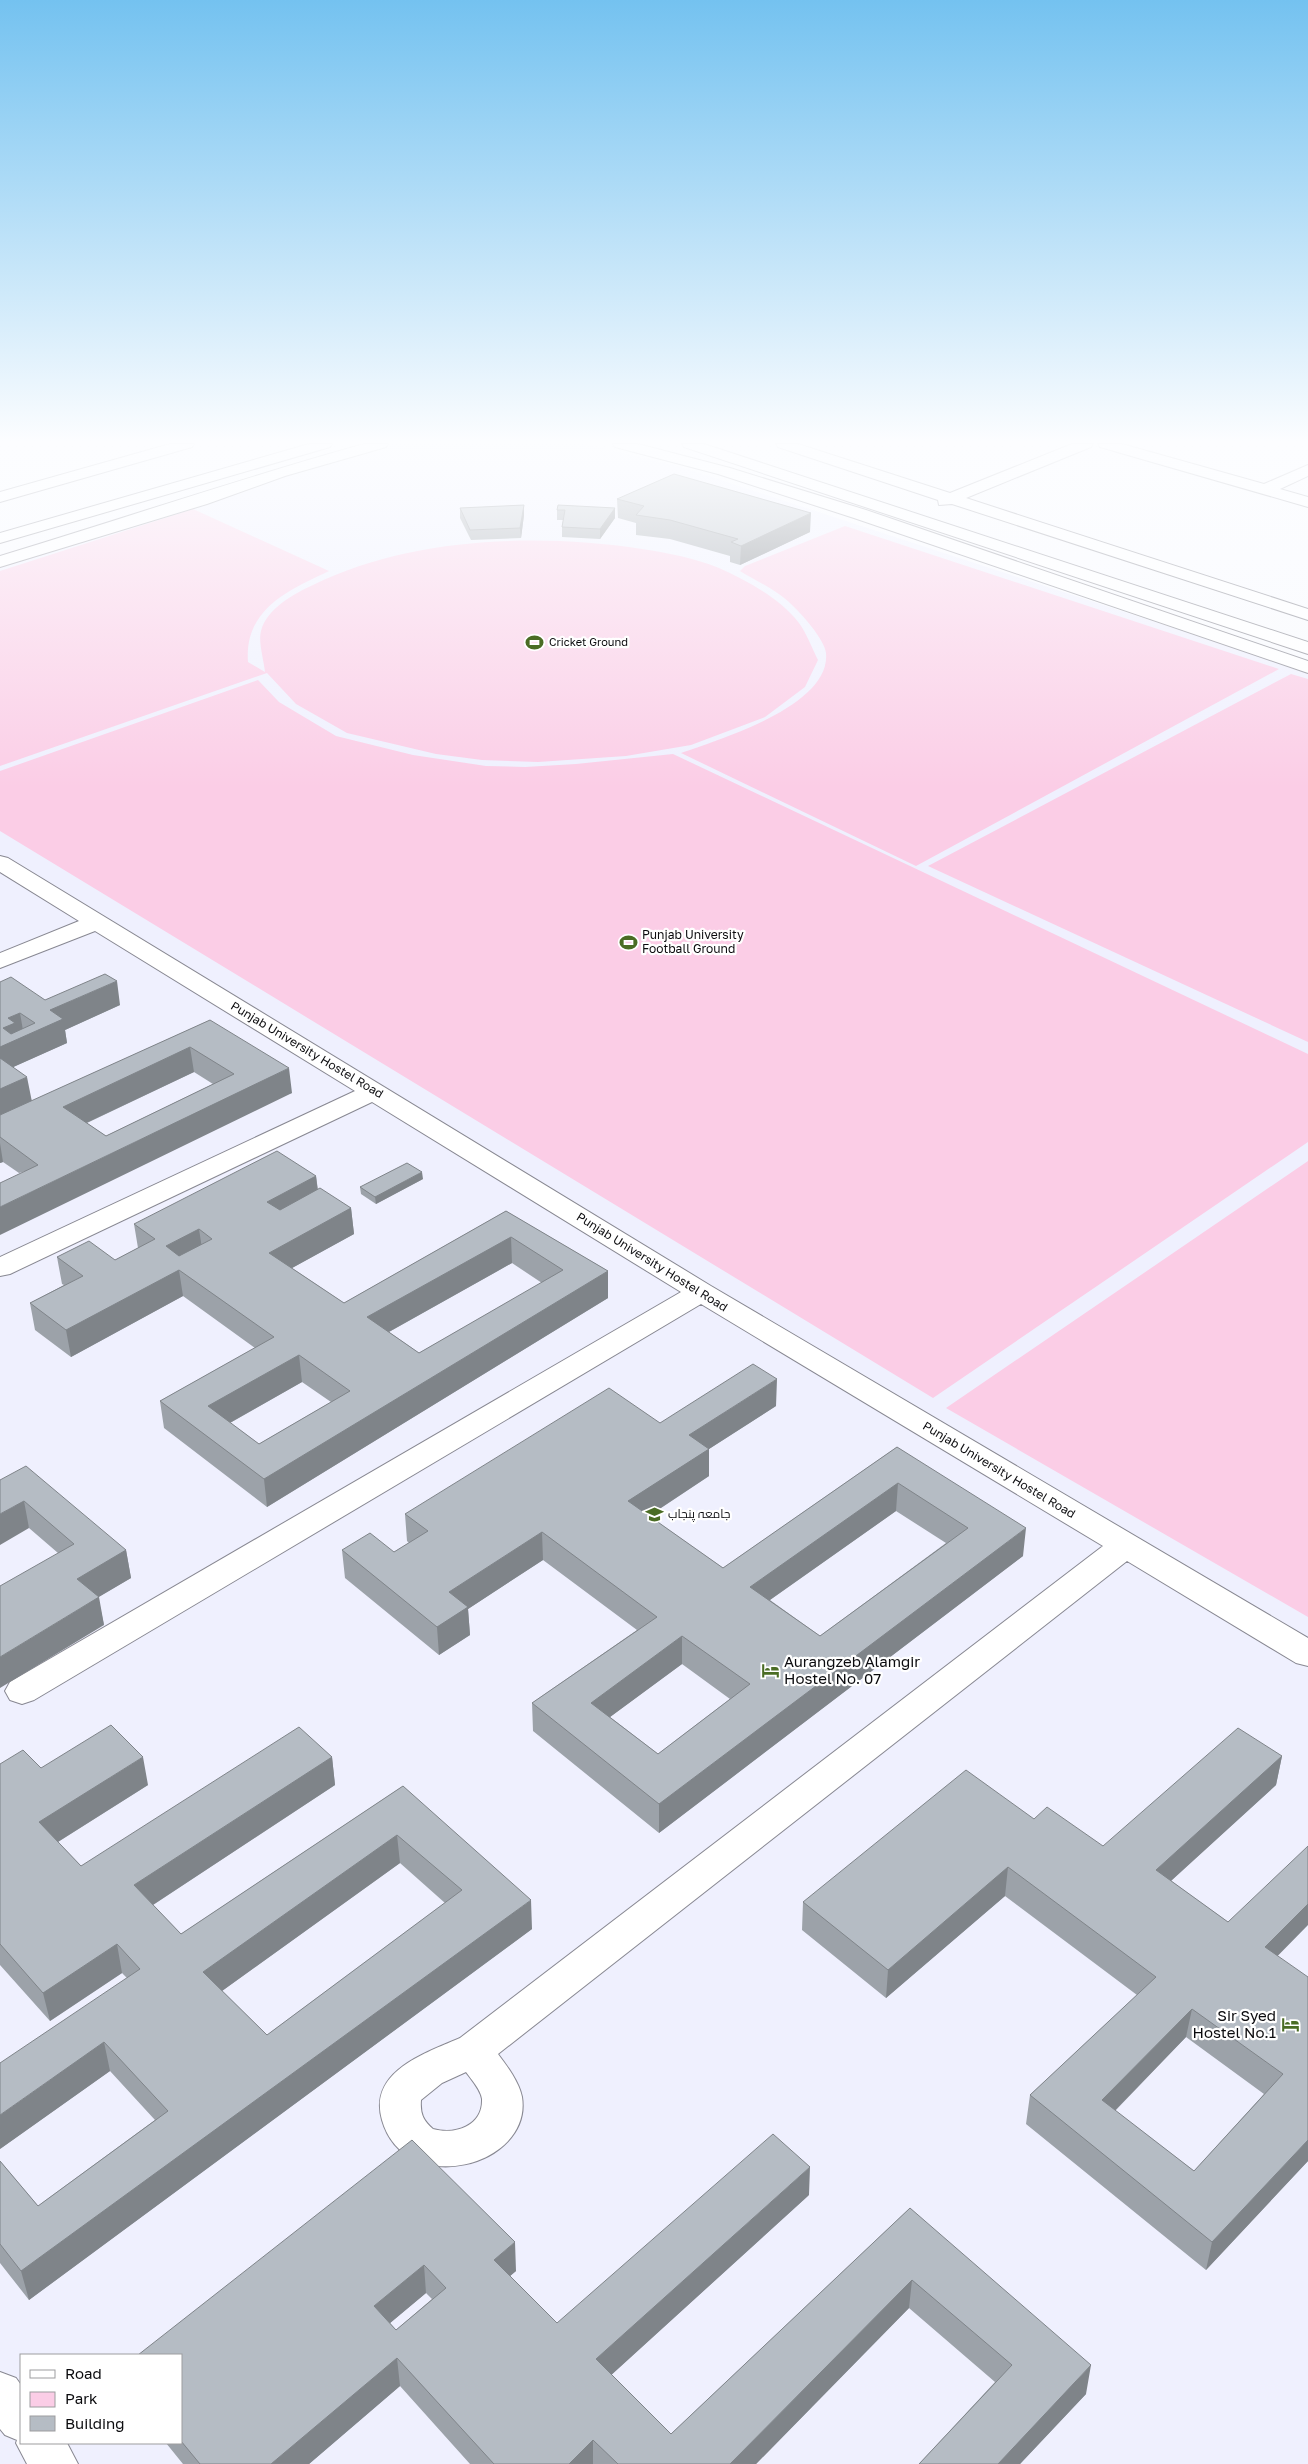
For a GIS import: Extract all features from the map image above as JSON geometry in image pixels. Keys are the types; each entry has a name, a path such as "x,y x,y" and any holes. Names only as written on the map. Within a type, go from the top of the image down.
{"street":[{"path":"992,559 1308,667"},
{"path":"1038,559 1308,648"},
{"path":"1081,559 1308,636"},
{"path":"1138,559 1308,615"},
{"name":"Punjab University Hostel Road","path":"0,863 701,1292 1308,1654"},
{"path":"0,961 96,922"},
{"path":"0,1268 375,1091"},
{"path":"22,1692 701,1292"},
{"path":"474,2050 1126,1546"},
{"path":"0,2393 20,2419"},
{"path":"40,2444 55,2464"}],"shaded area":[{"name":"جامعہ پنجاب","path":"0,559 962,559 1308,672 1308,2464 0,2464"}],"green space":[{"name":"Cricket Ground","path":"37,559 303,559 329,571 285,594 261,615 253,628 249,644 248,662 265,672 260,640 261,631 269,615 275,609 290,597 306,589 351,569 384,559 693,559 740,578 783,606 802,627 818,660 805,687 765,717 691,745 626,756 538,762 482,760 436,754 347,733 296,704 267,673 0,766 0,571"},
{"path":"763,559 945,559 1279,669 916,866 681,753 721,739 770,718 793,704 811,689 823,672 826,653 822,641 817,634 785,599 740,571 745,566"},
{"path":"1291,674 1308,679 1308,1042 928,866"},
{"name":"Punjab University Football Ground","path":"258,680 279,702 336,736 413,755 486,766 525,767 673,754 1308,1054 1308,1142 933,1398 0,831 0,771"},
{"path":"1308,1161 1308,1617 946,1408"}],"building":[{"path":"105,974 117,981 50,1010 63,1019 0,1047 0,982 11,977 45,1000","holes":["20,1013 35,1023 11,1034 3,1028 15,1023 8,1018"]},
{"path":"210,1020 289,1068 0,1207 0,1183 38,1165 0,1137 0,1115","holes":["190,1047 234,1074 106,1136 63,1107"]},
{"path":"0,1058 27,1077 0,1089"},
{"path":"277,1151 316,1176 267,1202 280,1210 320,1188 351,1208 269,1253 344,1303 506,1211 608,1271 264,1479 160,1401 274,1337 179,1270 66,1330 30,1303 83,1276 57,1257 89,1241 115,1260 155,1239 134,1224","holes":["199,1229 212,1239 179,1256 166,1246","511,1237 563,1270 419,1353 367,1317","299,1355 350,1391 259,1444 208,1406"]},
{"path":"407,1163 422,1172 375,1197 360,1187"},
{"path":"753,1364 777,1379 689,1435 709,1449 628,1501 723,1568 897,1447 1026,1528 659,1804 532,1703 657,1617 542,1532 449,1592 468,1607 437,1627 342,1550 370,1533 394,1552 428,1531 405,1514 609,1388 660,1423","holes":["898,1483 968,1528 820,1636 750,1587","682,1636 750,1684 658,1754 591,1703"]},
{"path":"26,1466 126,1550 77,1579 99,1597 0,1657 0,1586 74,1544 24,1501 0,1514 0,1480"},
{"path":"111,1725 143,1757 39,1822 81,1866 299,1727 332,1757 134,1885 181,1934 403,1786 531,1900 21,2271 0,2244 0,2161 38,2206 168,2111 104,2042 0,2115 0,2063 140,1969 117,1944 43,1993 0,1944 0,1764 23,1750 41,1768","holes":["397,1835 462,1890 267,2035 203,1972"]},
{"path":"1238,1728 1282,1756 1156,1870 1228,1922 1308,1846 1308,1904 1265,1947 1308,1977 1308,2140 1212,2242 1030,2095 1156,1977 1008,1867 888,1970 803,1902 966,1770 1034,1819 1047,1807 1103,1846","holes":["1192,2009 1283,2074 1194,2171 1102,2100"]},
{"path":"773,2134 810,2167 596,2359 671,2434 910,2208 1091,2365 998,2464 919,2464 1012,2365 912,2280 730,2464 618,2464 593,2440 569,2464 494,2464 397,2358 271,2464 200,2464 182,2442 182,2354 139,2354 412,2140 515,2242 494,2260 557,2323","holes":["424,2265 446,2288 396,2330 374,2306"]}],"place":[{"name":"Cricket Ground","path":"535,642"},
{"name":"Punjab University Football Ground","path":"628,942"},
{"name":"جامعہ پنجاب","path":"654,1514"},
{"name":"Aurangzeb Alamgir Hostel No. 07","path":"770,1671"},
{"name":"Sir Syed Hostel No.1","path":"1290,2025"}]}
